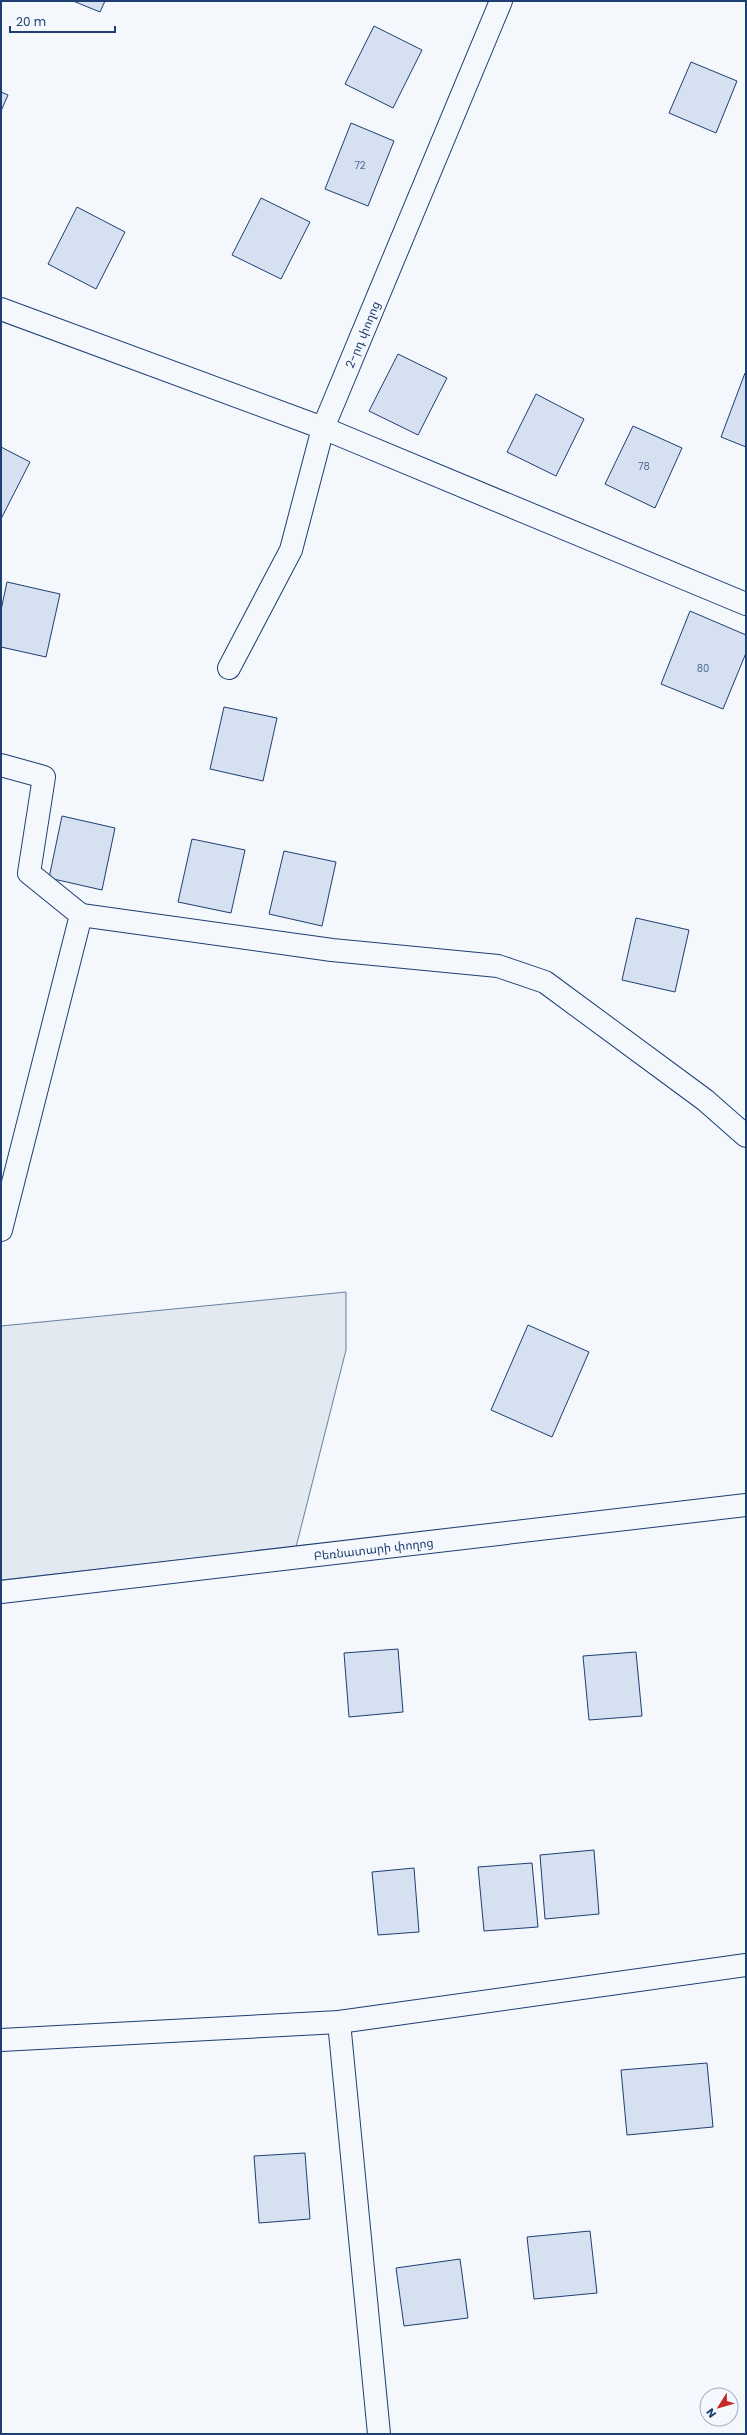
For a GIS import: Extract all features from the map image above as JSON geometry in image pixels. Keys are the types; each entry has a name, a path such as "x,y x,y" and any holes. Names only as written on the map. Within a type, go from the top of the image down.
{"street":[{"name":"2-րդ փողոց","path":"229,668 291,550 323,428 501,1"},
{"path":"1,309 323,428 746,604"},
{"path":"1,765 44,777 29,873 81,915 332,950 498,966 545,982 705,1100 746,1136"},
{"path":"1,1230 81,915"},
{"name":"Բեռնատարի փողոց","path":"1,1592 746,1505"},
{"path":"1,2040 339,2022 746,1965"},
{"path":"339,2022 379,2434"}],"shaded area":[{"path":"346,1292 346,1350 296,1547 1,1580 1,1326"}],"building":[{"path":"73,1 105,1 100,12"},
{"path":"374,26 422,50 393,108 345,84"},
{"path":"691,62 737,81 716,133 669,113"},
{"path":"1,92 8,95 1,111"},
{"path":"351,123 394,141 368,206 325,189"},
{"path":"261,198 310,222 281,279 232,255"},
{"path":"77,207 125,232 96,289 48,264"},
{"path":"398,354 447,378 418,435 369,411"},
{"path":"746,373 746,447 721,437"},
{"path":"536,394 584,419 556,476 507,452"},
{"path":"633,426 682,448 655,508 605,484"},
{"path":"1,447 30,462 1,519"},
{"path":"7,582 60,594 46,657 1,647 1,610"},
{"path":"690,611 746,635 746,653 723,709 661,684"},
{"path":"224,707 277,718 263,781 210,769"},
{"path":"62,816 115,828 102,890 49,878"},
{"path":"192,839 245,850 231,913 178,902"},
{"path":"284,851 336,862 322,926 269,914"},
{"path":"636,918 689,930 675,992 622,980"},
{"path":"528,1325 589,1352 552,1437 491,1410"},
{"path":"398,1649 403,1712 349,1717 344,1653"},
{"path":"636,1652 642,1716 589,1720 583,1656"},
{"path":"594,1850 599,1914 545,1919 540,1855"},
{"path":"532,1863 538,1927 484,1931 478,1867"},
{"path":"414,1868 419,1932 378,1935 372,1872"},
{"path":"707,2063 713,2127 627,2135 621,2070"},
{"path":"305,2153 310,2219 259,2223 254,2156"},
{"path":"590,2231 597,2293 534,2299 527,2237"},
{"path":"460,2259 468,2318 404,2326 396,2268"}]}
